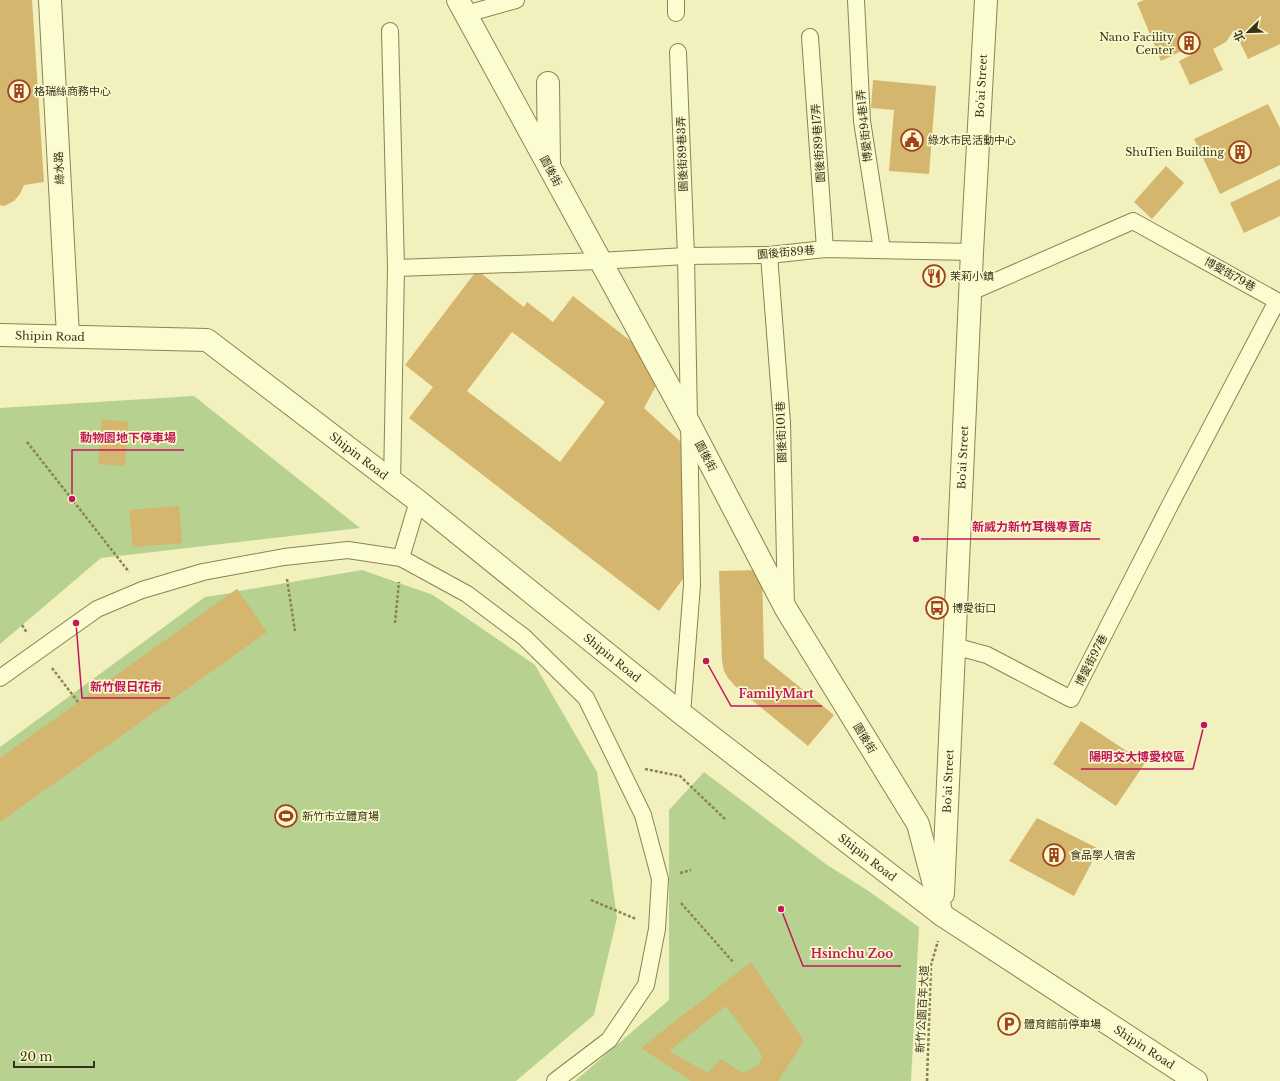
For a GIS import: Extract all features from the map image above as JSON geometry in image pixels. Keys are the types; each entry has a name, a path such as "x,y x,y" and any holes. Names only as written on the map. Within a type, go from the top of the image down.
{"street":[{"name":"綠水路","path":"50,0 68,336"},
{"name":"Bo'ai Street","path":"942,915 972,252 986,0"},
{"name":"園後街","path":"462,7 689,423 786,609 918,824 942,915"},
{"path":"548,83 549,168"},
{"name":"Shipin Road","path":"0,335 207,340 418,502 682,714 942,915 1196,1081"}],"lane":[{"path":"462,7 516,0"},
{"name":"博愛街94巷1弄","path":"856,0 862,121 882,250"},
{"path":"390,31 396,268 392,483"},
{"name":"園後街89巷17弄","path":"810,37 826,249"},
{"name":"園後街89巷3弄","path":"678,52 686,256 692,585 682,714"},
{"name":"博愛街79巷","path":"971,292 1133,221 1277,301 1169,507"},
{"name":"園後街89巷","path":"396,268 600,261 686,256 769,255 826,249 972,252"},
{"name":"園後街101巷","path":"769,255 782,423 786,609"},
{"path":"401,558 418,502"},
{"name":"博愛街97巷","path":"954,646 987,655 1071,699 1169,507"},
{"path":"0,678 97,608 142,590 203,572 284,557 348,550 401,558 467,594 524,636 586,698 643,815 660,879 657,928 646,985 609,1040 555,1081"}],"path":[{"path":"27,442 142,590"},
{"path":"284,557 295,631"},
{"path":"395,623 401,558"},
{"path":"619,764 680,776 726,820"},
{"path":"660,879 734,963"},
{"path":"591,900 657,928"},
{"name":"新竹公園百年大道","path":"927,1081 931,965 942,928 942,915"}],"green space":[{"path":"194,396 360,528 101,558 0,644 0,408"},
{"name":"新竹市立體育場","path":"362,570 433,595 535,665 597,772 617,918 594,1015 516,1081 0,1081 0,747 205,597 231,593 237,589 239,591"},
{"path":"704,772 827,865 867,890 919,927 911,1081 575,1081 669,1000 669,810"}],"building":[{"name":"格瑞絲商務中心","path":"0,0 32,0 44,182 24,185 20,194 14,201 4,206 0,205"},
{"name":"Nano Facility Center","path":"1144,0 1280,0 1280,44 1248,59 1234,30 1226,42 1213,49 1223,70 1190,85 1179,61 1191,55 1186,49 1161,61 1137,3"},
{"name":"綠水市民活動中心","path":"873,80 936,86 929,174 889,171 894,110 871,108"},
{"name":"ShuTien Building","path":"1268,104 1280,128 1280,165 1220,194 1194,139"},
{"path":"1166,166 1184,183 1152,219 1134,202"},
{"path":"1280,179 1280,216 1244,233 1230,203"},
{"path":"477,270 524,307 527,302 553,322 573,296 632,342 657,384 644,408 682,443 686,575 659,611 409,418 433,387 405,365","holes":["512,332 605,402 560,462 467,391"]},
{"path":"102,419 128,422 125,466 98,464"},
{"path":"179,506 182,543 133,547 129,510"},
{"path":"762,570 764,658 834,715 808,746 736,687 724,671 722,661 719,571"},
{"path":"237,589 267,632 0,822 0,758"},
{"path":"1081,721 1145,763 1116,806 1053,764"},
{"name":"食品學人宿舍","path":"1037,818 1099,849 1074,896 1009,861"},
{"path":"751,962 804,1041 778,1081 691,1081 641,1048","holes":["726,1006 759,1050 762,1057 759,1065 742,1073 721,1059 708,1073 669,1051"]}],"place":[{"name":"Nano Facility Center","path":"1189,43"},
{"name":"格瑞絲商務中心","path":"19,91"},
{"name":"綠水市民活動中心","path":"912,140"},
{"name":"ShuTien Building","path":"1240,152"},
{"name":"茉莉小鎮","path":"934,276"},
{"name":"動物園地下停車場","path":"72,499"},
{"name":"新威力新竹耳機專賣店","path":"916,539"},
{"name":"博愛街口","path":"937,608"},
{"name":"新竹假日花市","path":"76,623"},
{"name":"FamilyMart","path":"706,661"},
{"name":"陽明交大博愛校區","path":"1204,725"},
{"name":"新竹市立體育場","path":"286,816"},
{"name":"食品學人宿舍","path":"1054,855"},
{"name":"Hsinchu Zoo","path":"781,909"},
{"name":"體育館前停車場","path":"1009,1024"}]}
